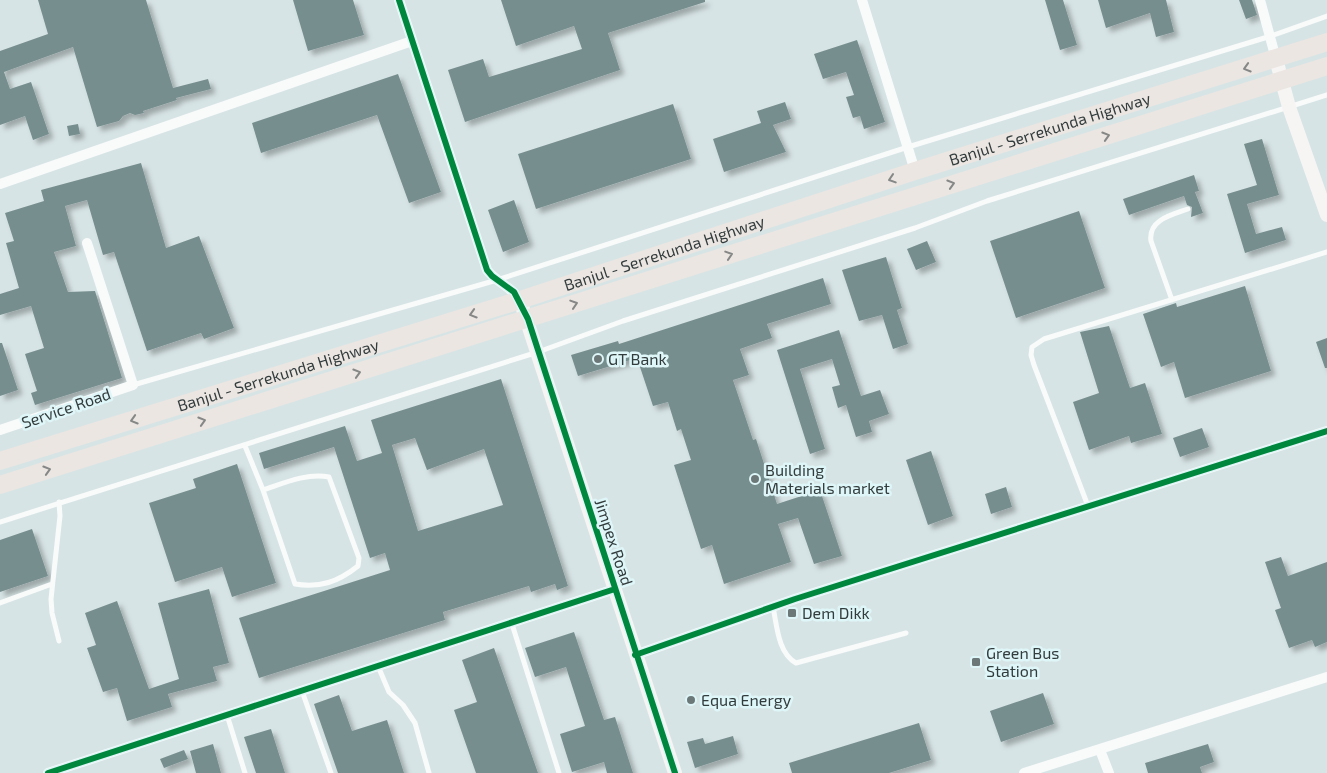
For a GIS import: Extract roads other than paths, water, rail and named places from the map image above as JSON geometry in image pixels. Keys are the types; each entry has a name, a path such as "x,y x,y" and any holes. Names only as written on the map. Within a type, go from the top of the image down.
{"highway":[{"name":"Banjul - Serrekunda Highway","path":"0,462 520,300 915,171 1327,42"},
{"name":"Banjul - Serrekunda Highway","path":"0,485 1327,66"}],"street":[{"path":"399,0 487,270 514,292 520,300"},
{"path":"862,0 915,171"},
{"path":"1260,0 1290,107 1327,215"},
{"path":"0,184 412,41"},
{"path":"87,243 133,385"},
{"name":"Jimpex Road","path":"520,300 528,319 635,655 675,773"},
{"name":"Service Road","path":"0,430 133,385"},
{"path":"635,655 773,607 1327,431"},
{"path":"48,773 615,589"},
{"path":"1024,773 1327,677"},
{"path":"1100,750 1108,773"}],"lane":[{"path":"133,385 497,280 908,147 1271,36 1327,16"},
{"path":"0,522 538,352 623,321 915,228 987,201 1327,95"},
{"path":"1172,300 1151,241 1150,233 1158,222 1188,209"},
{"path":"1089,507 1034,366 1032,347 1044,339 1327,252"},
{"path":"245,446 263,490 295,584 313,587 331,582 358,566 359,558 329,477 318,475 302,478 263,490"},
{"path":"59,502 59,535 52,584 52,613 59,641"},
{"path":"0,603 52,584"},
{"path":"773,607 783,650 788,659 796,663 906,633"},
{"path":"512,624 559,773"},
{"path":"378,666 389,692 403,705 415,723 429,773"},
{"path":"302,691 331,773"},
{"path":"227,715 245,773"}],"place":[{"name":"GT Bank","path":"598,359"},
{"name":"Building Materials market","path":"755,479"},
{"name":"Dem Dikk","path":"792,613"},
{"name":"Green Bus Station","path":"976,662"},
{"name":"Equa Energy","path":"691,700"}]}
